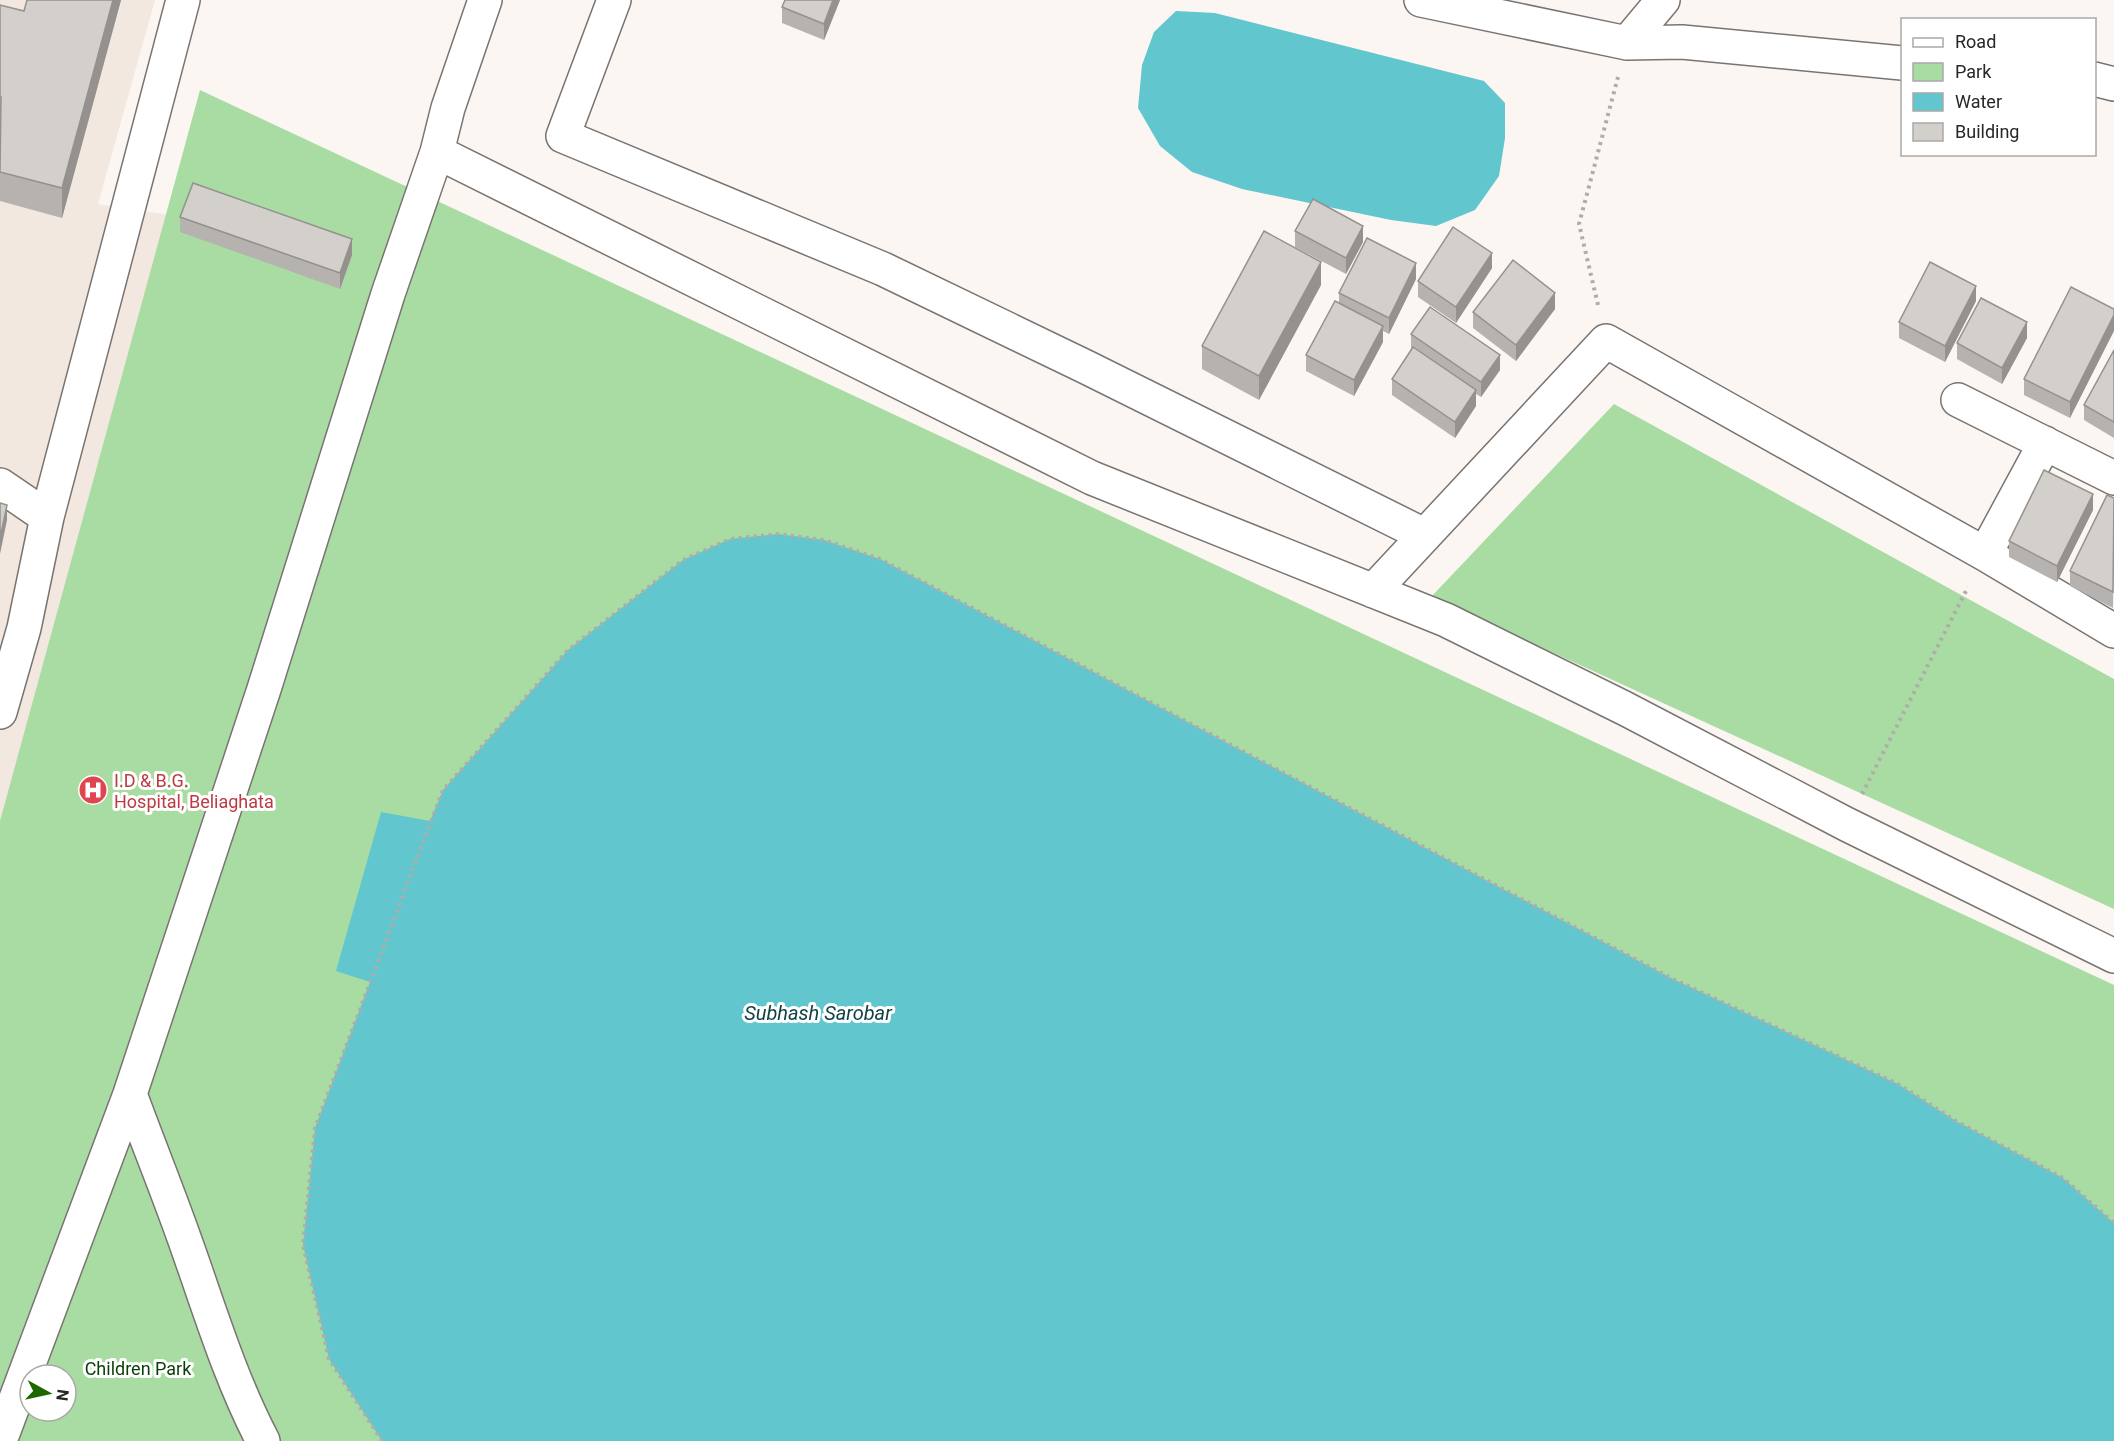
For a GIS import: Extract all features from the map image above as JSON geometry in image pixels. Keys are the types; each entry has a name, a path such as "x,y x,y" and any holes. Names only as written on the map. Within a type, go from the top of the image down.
{"street":[{"path":"0,712 24,628 47,517 183,0"},
{"path":"0,1441 130,1094 264,689 388,294 437,152 448,108 485,0"},
{"path":"614,0 563,136 883,269 1086,367 1424,536"},
{"path":"1421,0 1627,43 1682,42 1901,63"},
{"path":"1627,43 1663,0"},
{"path":"2096,80 2114,84"},
{"path":"437,152 1092,478 1457,625 1624,708 1846,824 2114,956"},
{"path":"1373,591 1606,341 1985,554 2114,630"},
{"path":"1958,400 2114,478"},
{"path":"1985,554 2045,443"},
{"path":"0,485 47,517"},
{"path":"130,1094 221,1344 246,1409 263,1441"}],"path":[{"path":"1606,341 1579,224 1627,43"},
{"path":"382,1441 329,1359 303,1245 315,1128 443,790 568,650 683,560 730,539 778,534 824,540 880,559 1662,974 1898,1083 1956,1121 2063,1178 2114,1223"},
{"path":"1846,824 1985,554"}],"shaded area":[{"name":"I.D & B.G. Hospital, Beliaghata","path":"0,0 155,0 98,204 373,246 0,1333"}],"green space":[{"name":"Children Park","path":"200,90 2114,985 2114,1441 0,1441 0,821"},
{"path":"1614,404 2114,679 2114,909 1431,597"}],"water":[{"path":"1176,11 1215,13 1484,81 1505,103 1505,138 1499,176 1475,210 1436,226 1391,220 1242,189 1192,172 1160,146 1138,108 1142,65 1154,32"},
{"name":"Subhash Sarobar","path":"778,534 824,540 880,559 1673,979 1898,1084 1956,1121 2063,1178 2114,1223 2114,1441 382,1441 329,1359 303,1245 315,1128 370,982 336,971 381,812 430,821 443,790 568,650 683,560 730,539"}],"building":[{"path":"27,0 113,0 62,188 0,172 0,5 24,11"},
{"path":"785,0 833,0 824,24 782,7"},
{"path":"193,183 352,239 340,273 180,217"},
{"path":"1313,199 1363,226 1346,258 1295,231"},
{"path":"1453,227 1492,253 1456,307 1418,281"},
{"path":"1264,231 1321,262 1259,376 1202,346"},
{"path":"1367,238 1416,263 1389,318 1339,293"},
{"path":"1513,260 1555,293 1516,345 1473,312"},
{"path":"1930,262 1976,286 1945,346 1899,322"},
{"path":"2071,287 2114,309 2114,315 2070,402 2024,379"},
{"path":"1981,298 2027,322 2002,368 1957,343"},
{"path":"1335,301 1383,326 1354,380 1306,355"},
{"path":"1430,307 1500,355 1481,382 1411,334"},
{"path":"1413,347 1476,390 1455,422 1392,379"},
{"path":"2114,350 2114,422 2084,405"},
{"path":"2044,470 2093,494 2057,566 2009,541"},
{"path":"2107,495 2114,498 2113,592 2070,571"},
{"path":"0,503 7,505 0,538"}],"place":[{"name":"I.D & B.G. Hospital, Beliaghata","path":"93,790"}]}
